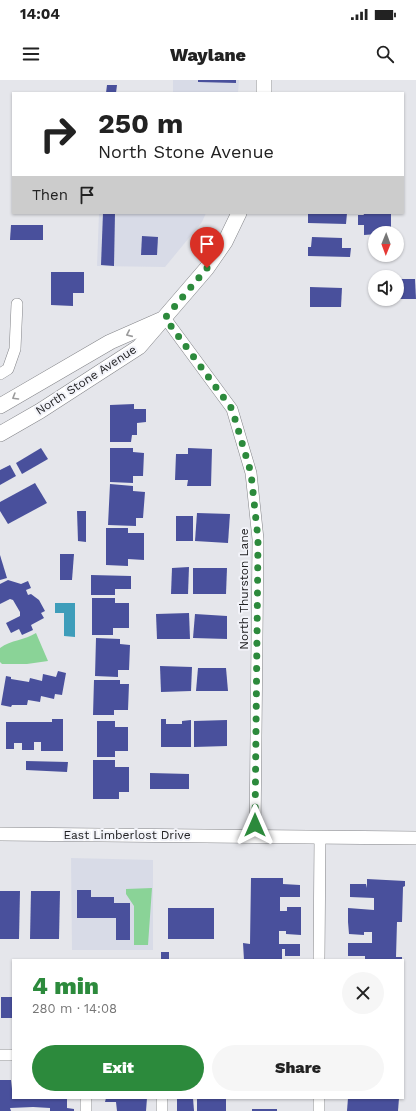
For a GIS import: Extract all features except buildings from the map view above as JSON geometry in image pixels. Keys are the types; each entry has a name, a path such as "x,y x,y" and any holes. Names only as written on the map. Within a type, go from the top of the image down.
{"main road":[{"path":"264,80 264,92"},
{"name":"North Stone Avenue","path":"0,434 40,411 139,347 207,268 224,242 238,214"},
{"name":"North Stone Avenue","path":"0,406 110,342 165,318"}],"street":[{"path":"0,374 8,370 15,349 17,304"},
{"name":"North Thurston Lane","path":"165,318 232,409 251,473 258,539 255,836"},
{"name":"East Limberlost Drive","path":"0,834 416,838"},
{"path":"319,959 320,837"},
{"path":"0,1055 12,1055"},
{"path":"86,1099 86,1111"},
{"path":"162,1099 162,1111"},
{"path":"319,1099 319,1111"}],"shaded area":[{"path":"173,80 239,80 238,92 173,92"},
{"path":"99,214 206,214 202,222 165,267 97,266"},
{"path":"71,858 153,860 153,950 72,950"}],"green space":[{"path":"36,633 48,661 27,664 2,664 0,662 0,648 4,645"},
{"path":"152,888 148,945 134,945 134,906 126,894 126,889"}],"water":[{"path":"55,603 75,603 75,637 64,636 64,613 55,613"}],"route":[{"path":"207,268 165,318 232,409 251,473 258,539 255,825"}]}
